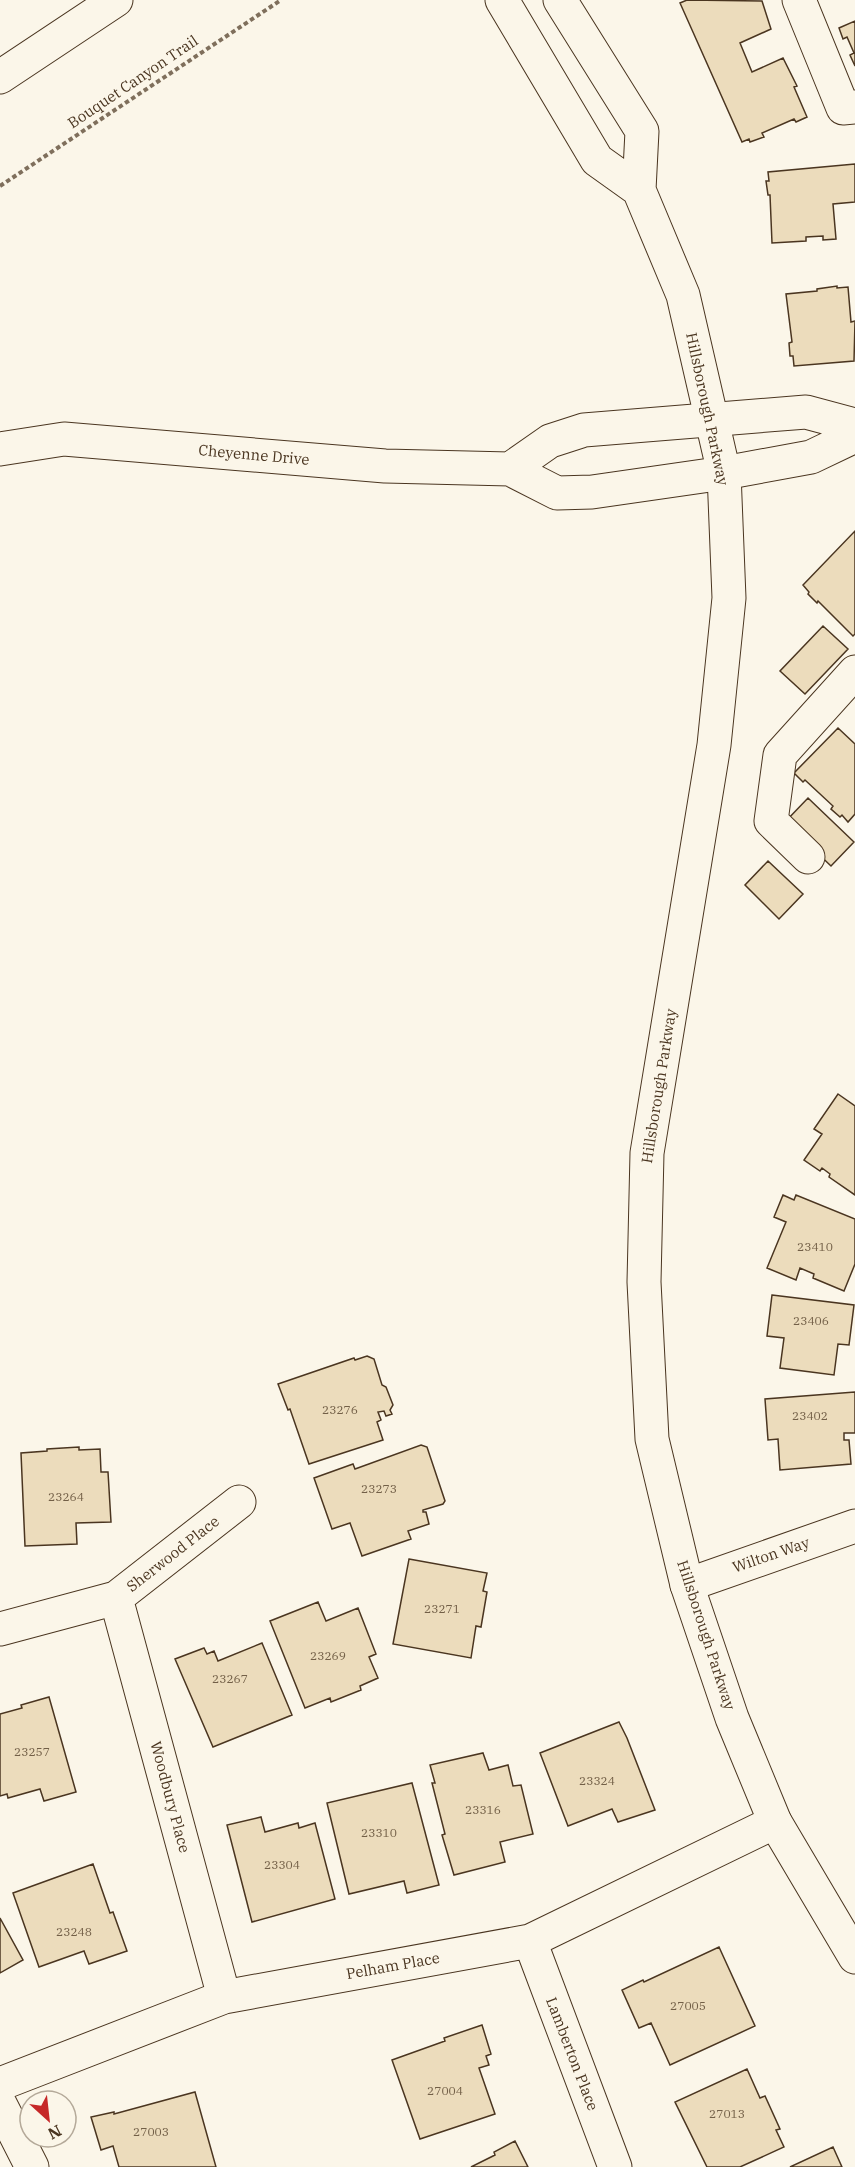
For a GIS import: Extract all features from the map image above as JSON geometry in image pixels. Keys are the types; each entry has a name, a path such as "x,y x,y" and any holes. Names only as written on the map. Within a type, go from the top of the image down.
{"street":[{"path":"0,77 116,0"},
{"path":"502,0 597,160 639,190"},
{"name":"Hillsborough Parkway","path":"560,0 642,131 639,190 683,295 724,473 729,598 714,745 647,1153 644,1282 652,1439 687,1585 732,1718 776,1822 855,1957"},
{"path":"799,0 843,108 855,107"},
{"path":"510,468 550,441 584,430 806,412 855,425"},
{"name":"Cheyenne Drive","path":"0,449 64,439 385,466 510,468 557,493 592,492 724,473 811,457 855,436"},
{"path":"808,857 771,821 780,755 855,672"},
{"name":"Sherwood Place","path":"0,1629 116,1598 238,1502"},
{"name":"Wilton Way","path":"687,1585 855,1526"},
{"name":"Woodbury Place","path":"116,1598 224,1997"},
{"name":"Pelham Place","path":"0,2084 224,1997 530,1941 776,1822"},
{"name":"Lamberton Place","path":"530,1941 615,2167"},
{"path":"0,2104 32,2167"}],"path":[{"name":"Bouquet Canyon Trail","path":"0,186 281,0"}],"building":[{"path":"687,0 762,1 771,29 740,43 752,72 783,58 797,86 794,87 807,117 796,122 794,119 762,133 764,137 742,142 680,3"},
{"path":"855,21 855,66 850,55 854,53 847,37 843,39 839,28"},
{"path":"855,164 855,202 833,204 836,239 823,240 823,236 806,237 806,241 772,243 770,195 768,195 766,181 769,181 768,172"},
{"path":"837,286 837,288 848,287 851,322 855,321 854,361 794,366 793,356 790,356 789,343 792,342 786,294 817,291 817,289"},
{"path":"855,531 855,634 853,636 808,594 809,592 803,585"},
{"path":"823,626 848,649 805,694 780,671"},
{"path":"838,728 855,744 855,814 848,822 842,815 840,817 831,809 833,806 805,780 803,782 794,773"},
{"path":"808,798 854,842 831,866 785,822"},
{"path":"768,861 803,894 779,919 745,885"},
{"path":"838,1094 855,1106 855,1195 829,1177 830,1174 822,1168 820,1171 804,1160 822,1134 814,1129"},
{"path":"783,1195 794,1200 796,1195 855,1219 855,1264 844,1291 813,1278 814,1274 800,1268 796,1280 767,1268 786,1222 774,1217"},
{"path":"772,1295 854,1305 849,1345 838,1344 834,1375 780,1368 784,1338 767,1336"},
{"path":"367,1356 374,1359 382,1385 386,1387 393,1405 390,1410 392,1414 386,1416 384,1411 378,1412 381,1420 377,1422 383,1440 309,1464 290,1409 288,1410 278,1384 354,1358 355,1360"},
{"path":"855,1392 855,1433 844,1433 844,1440 849,1440 851,1464 780,1470 778,1439 768,1440 765,1399"},
{"path":"421,1445 427,1447 445,1501 443,1504 423,1510 426,1512 429,1524 408,1531 411,1539 362,1556 350,1523 332,1529 314,1478 353,1464 355,1469"},
{"path":"79,1447 79,1450 100,1449 101,1472 108,1472 111,1522 76,1523 77,1544 25,1546 21,1453"},
{"path":"409,1559 487,1573 483,1591 487,1592 481,1627 476,1626 471,1658 393,1644"},
{"path":"318,1602 326,1621 358,1608 376,1654 369,1657 378,1678 360,1686 361,1690 331,1702 330,1698 305,1708 270,1621"},
{"path":"262,1643 292,1715 213,1747 175,1659 204,1648 207,1654 214,1651 218,1661"},
{"path":"49,1697 76,1792 44,1801 40,1789 8,1798 7,1794 0,1796 0,1714"},
{"path":"619,1722 655,1810 618,1822 612,1809 568,1826 540,1753"},
{"path":"483,1753 489,1770 508,1765 513,1786 521,1785 533,1834 500,1842 505,1862 454,1875 442,1835 445,1834 432,1783 435,1783 430,1765"},
{"path":"412,1783 439,1885 407,1893 404,1881 349,1894 327,1803"},
{"path":"261,1817 265,1832 298,1823 299,1828 315,1823 335,1899 252,1922 227,1825"},
{"path":"93,1864 110,1913 113,1912 127,1951 89,1964 84,1951 39,1967 13,1893"},
{"path":"0,1918 23,1960 0,1973"},
{"path":"719,1947 755,2026 670,2065 651,2023 639,2028 622,1990"},
{"path":"482,2025 491,2054 486,2056 489,2065 479,2068 495,2114 420,2139 392,2060"},
{"path":"747,2069 760,2098 765,2096 780,2129 776,2130 784,2147 740,2167 707,2167 675,2102"},
{"path":"195,2092 216,2167 119,2167 113,2146 101,2150 91,2117 114,2112 114,2114"},
{"path":"515,2141 528,2167 471,2167 495,2155 494,2152"},
{"path":"833,2147 842,2167 790,2167"}]}
